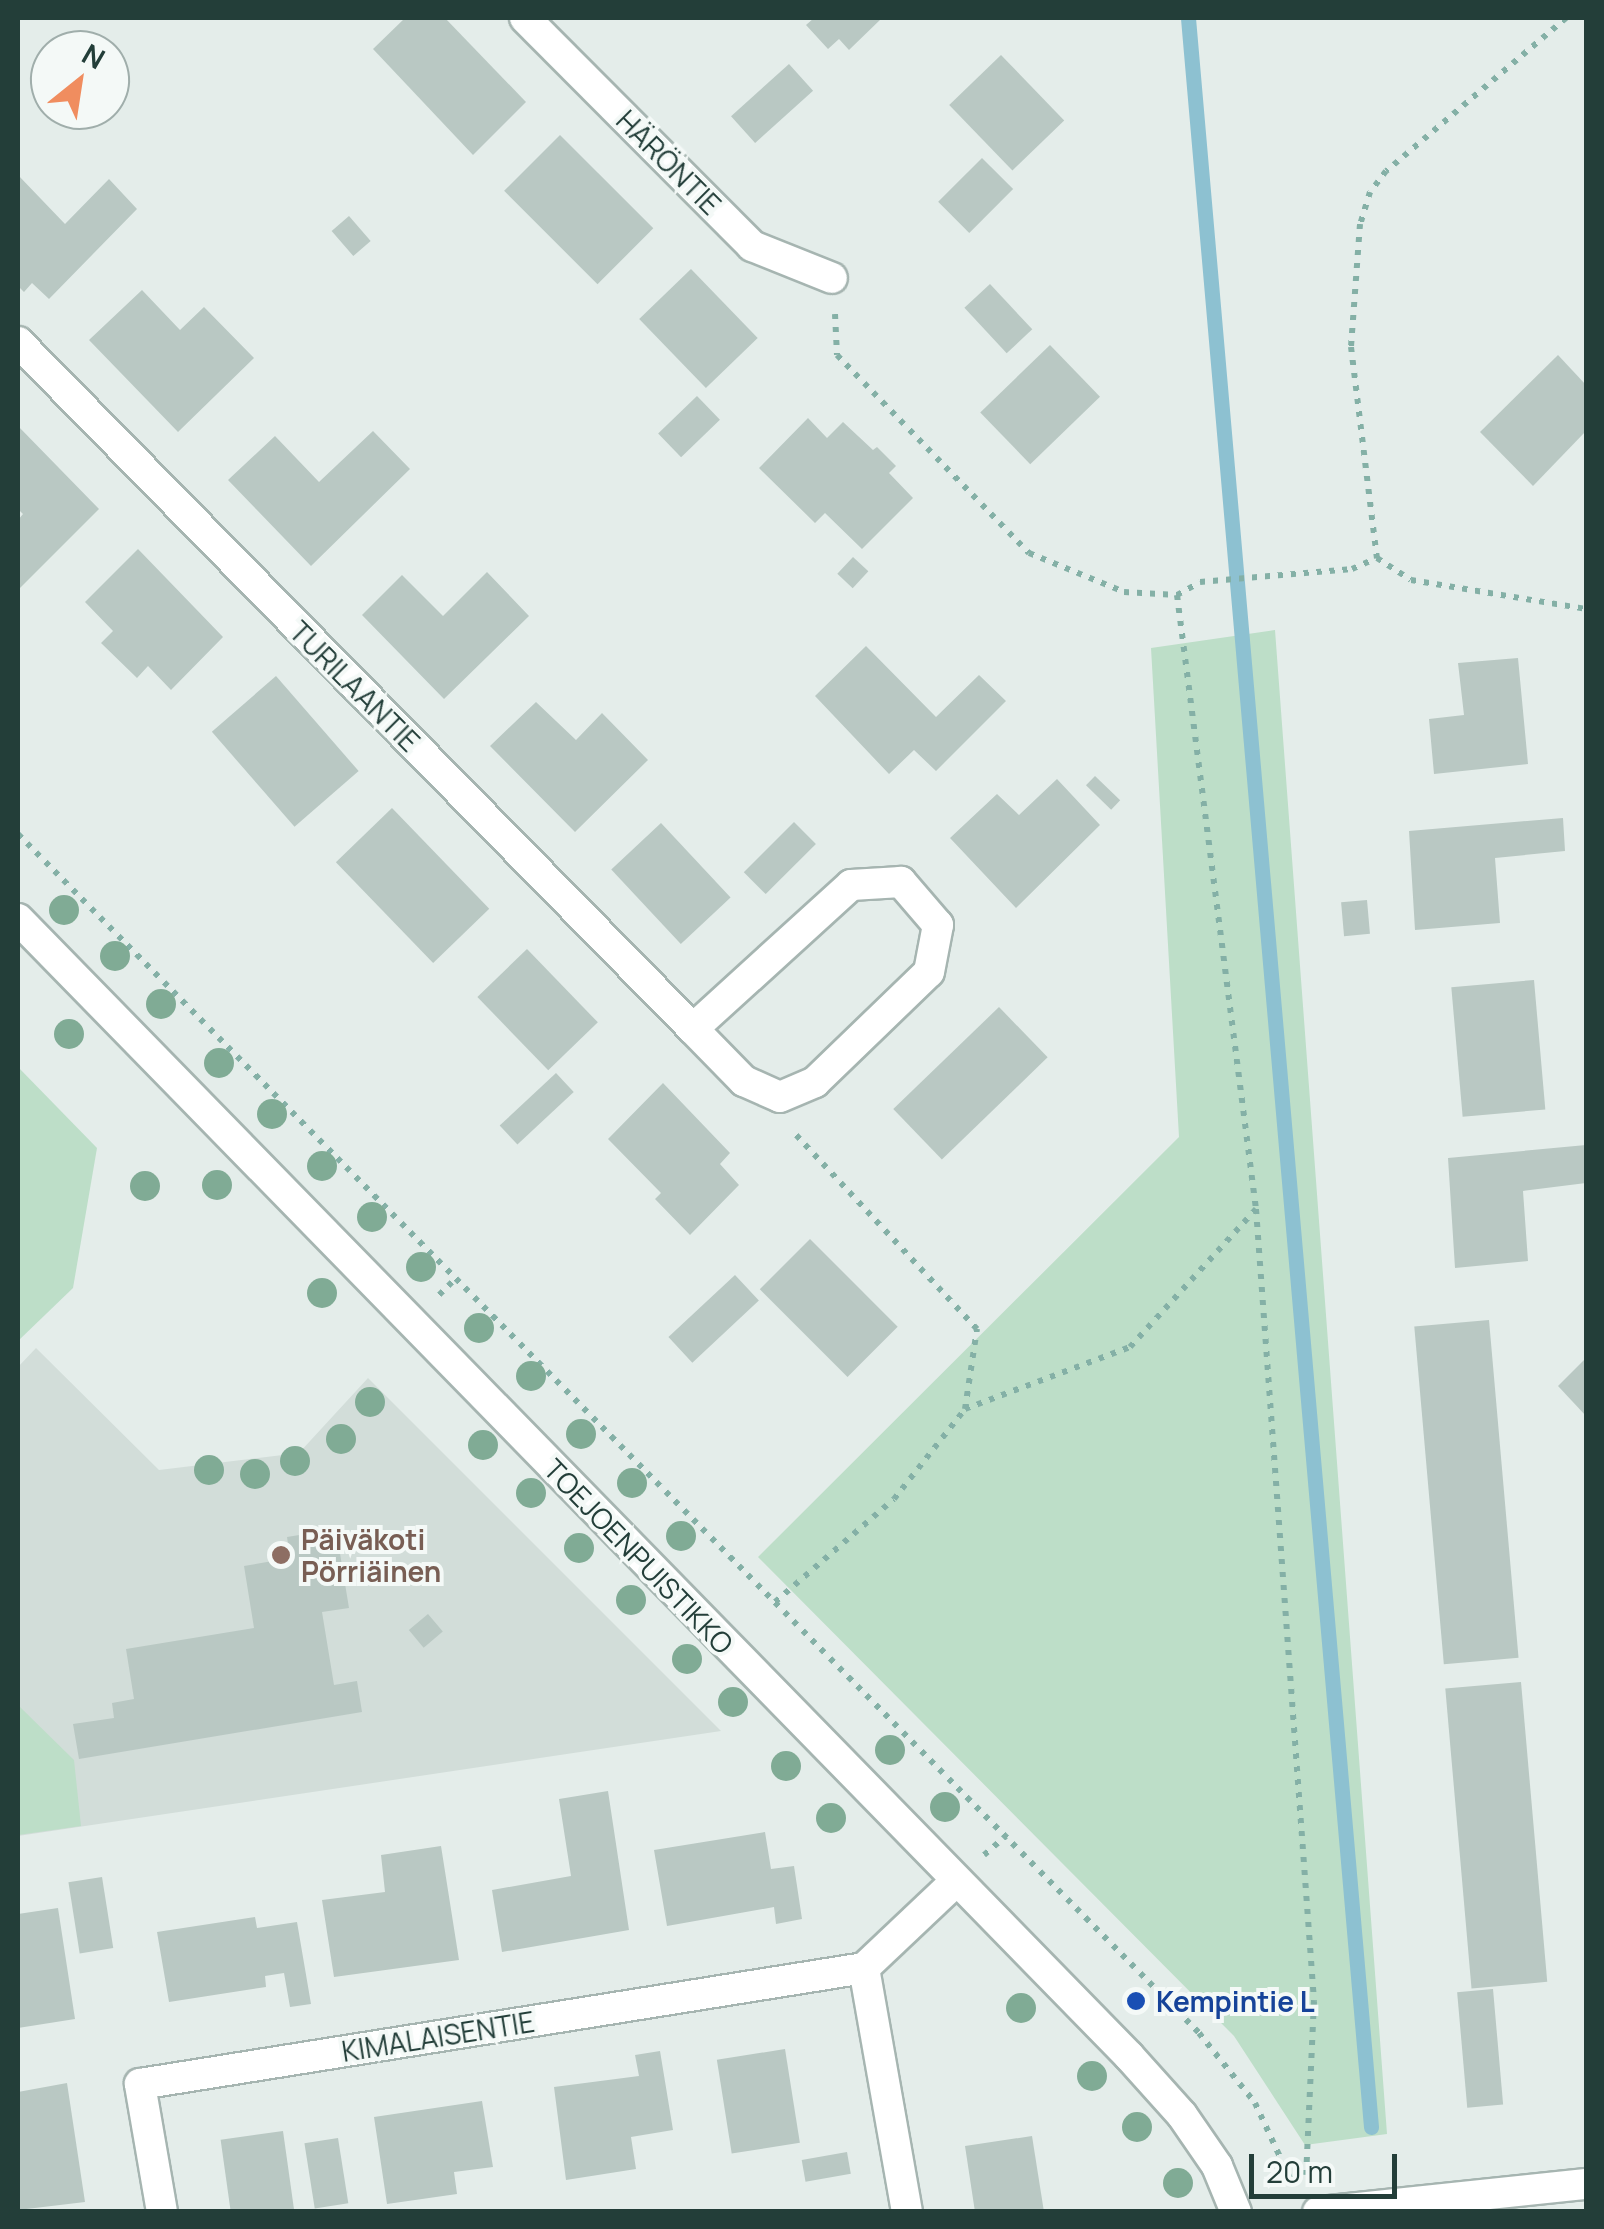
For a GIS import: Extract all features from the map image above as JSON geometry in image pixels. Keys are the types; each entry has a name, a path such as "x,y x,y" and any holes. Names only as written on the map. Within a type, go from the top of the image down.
{"street":[{"name":"HÄRÖNTIE","path":"525,18 752,246 832,278"},
{"name":"TURILAANTIE","path":"18,342 693,1030 744,1080 780,1097 815,1082 930,972 938,925 901,882 851,884 693,1030"},
{"name":"TOEJOENPUISTIKKO","path":"18,919 1182,2115 1217,2166 1236,2212"},
{"path":"906,2212 864,1968 955,1882"},
{"name":"KIMALAISENTIE","path":"162,2212 140,2084 864,1968"},
{"path":"1307,2200 1586,2184"}],"path":[{"path":"1377,558 1351,347 1360,224 1370,192 1386,170 1566,18"},
{"path":"832,278 837,355 1029,554 1124,592 1176,595 1200,582 1352,570 1377,558"},
{"path":"1377,558 1411,580 1586,609"},
{"path":"1176,595 1256,1209 1314,2000 1307,2200"},
{"path":"18,834 1200,2033 1255,2104 1307,2200"},
{"path":"744,1080 976,1329 965,1408 894,1499 775,1602"},
{"path":"965,1408 1130,1347 1256,1209"}],"shaded area":[{"name":"Päiväkoti Pörriäinen","path":"36,1348 159,1470 299,1453 368,1378 721,1731 18,1836 18,1367"}],"green space":[{"path":"1275,630 1387,2134 1305,2145 1234,2036 758,1557 1179,1137 1151,648"},
{"path":"18,1067 97,1148 73,1288 18,1341"},
{"path":"18,1705 74,1760 81,1826 18,1835"}],"building":[{"path":"405,18 445,18 526,102 473,155 373,49"},
{"path":"814,18 882,18 849,50 839,39 828,49 806,25"},
{"path":"1001,55 1064,120 1012,170 949,105"},
{"path":"789,64 813,91 755,143 731,116"},
{"path":"560,135 653,228 597,284 504,191"},
{"path":"982,158 1013,189 969,233 938,202"},
{"path":"18,175 65,224 109,179 137,209 49,299 32,283 24,292 18,286"},
{"path":"349,216 371,241 353,256 332,231"},
{"path":"691,269 758,338 706,388 639,319"},
{"path":"990,284 1032,329 1007,353 964,308"},
{"path":"142,290 180,330 204,307 254,358 178,432 89,340"},
{"path":"1050,345 1100,397 1030,464 980,412"},
{"path":"1558,355 1586,385 1586,431 1533,486 1480,432"},
{"path":"697,396 720,420 681,457 658,434"},
{"path":"808,418 827,438 843,422 873,450 877,447 896,466 889,473 913,498 862,549 825,513 815,523 759,468"},
{"path":"18,426 99,509 18,590 18,520 23,514 18,509"},
{"path":"373,431 410,469 311,566 228,480 275,436 319,482"},
{"path":"138,549 223,637 171,690 148,666 137,678 101,643 113,631 85,602"},
{"path":"853,557 868,571 853,588 837,574"},
{"path":"487,572 529,616 444,699 362,615 402,575 443,616"},
{"path":"866,646 936,717 979,675 1006,701 936,771 914,750 889,774 815,696"},
{"path":"1518,658 1528,764 1434,774 1429,719 1464,715 1458,663"},
{"path":"276,676 359,771 295,827 212,732"},
{"path":"536,702 576,740 602,713 648,760 575,832 490,746"},
{"path":"1095,776 1120,800 1111,810 1086,785"},
{"path":"1057,779 1100,825 1016,908 950,838 997,794 1019,815"},
{"path":"392,808 489,909 433,963 336,862"},
{"path":"1563,818 1565,851 1495,858 1500,923 1415,930 1409,831"},
{"path":"794,822 816,844 766,894 744,872"},
{"path":"661,823 731,898 681,944 611,869"},
{"path":"1367,900 1370,934 1344,936 1341,902"},
{"path":"527,949 598,1022 548,1070 477,997"},
{"path":"1534,980 1545,1110 1463,1117 1451,987"},
{"path":"999,1007 1048,1057 942,1159 893,1109"},
{"path":"556,1073 574,1092 517,1145 500,1126"},
{"path":"663,1083 730,1153 720,1164 739,1185 690,1235 655,1199 661,1193 608,1139"},
{"path":"1586,1145 1586,1183 1523,1191 1528,1261 1455,1268 1448,1158"},
{"path":"810,1239 898,1327 847,1377 760,1289"},
{"path":"735,1275 759,1301 692,1363 668,1337"},
{"path":"1489,1320 1519,1658 1444,1664 1414,1327"},
{"path":"1586,1358 1586,1416 1558,1386"},
{"path":"336,1529 349,1608 322,1612 334,1685 357,1681 362,1712 79,1759 73,1724 114,1718 112,1703 134,1699 126,1649 254,1628 244,1566 290,1558 287,1537"},
{"path":"428,1614 443,1632 424,1648 409,1630"},
{"path":"1521,1682 1547,1982 1472,1988 1445,1689"},
{"path":"608,1791 629,1930 502,1952 492,1890 571,1876 559,1799"},
{"path":"765,1832 771,1869 794,1866 802,1919 776,1924 774,1907 667,1926 654,1850"},
{"path":"441,1846 459,1960 334,1977 322,1900 385,1892 381,1855"},
{"path":"102,1877 113,1948 80,1953 68,1882"},
{"path":"58,1908 75,2019 18,2028 18,1914"},
{"path":"255,1917 257,1928 297,1922 311,2004 290,2007 284,1973 265,1976 266,1987 169,2002 157,1932"},
{"path":"1493,1989 1503,2105 1467,2108 1457,1992"},
{"path":"785,2049 800,2143 732,2154 717,2060"},
{"path":"660,2051 673,2130 631,2137 636,2169 566,2180 554,2087 639,2076 635,2055"},
{"path":"67,2083 85,2202 18,2210 18,2092"},
{"path":"482,2101 493,2167 454,2172 457,2194 387,2204 374,2117"},
{"path":"283,2131 294,2212 231,2212 221,2140"},
{"path":"1032,2136 1044,2212 975,2212 965,2146"},
{"path":"338,2138 348,2203 315,2209 304,2143"},
{"path":"847,2152 851,2174 806,2182 802,2160"}],"waterway":[{"path":"1188,18 1371,2127"}],"place":[{"name":"Päiväkoti Pörriäinen","path":"281,1555"},
{"name":"Kempintie L","path":"1136,2001"}]}
